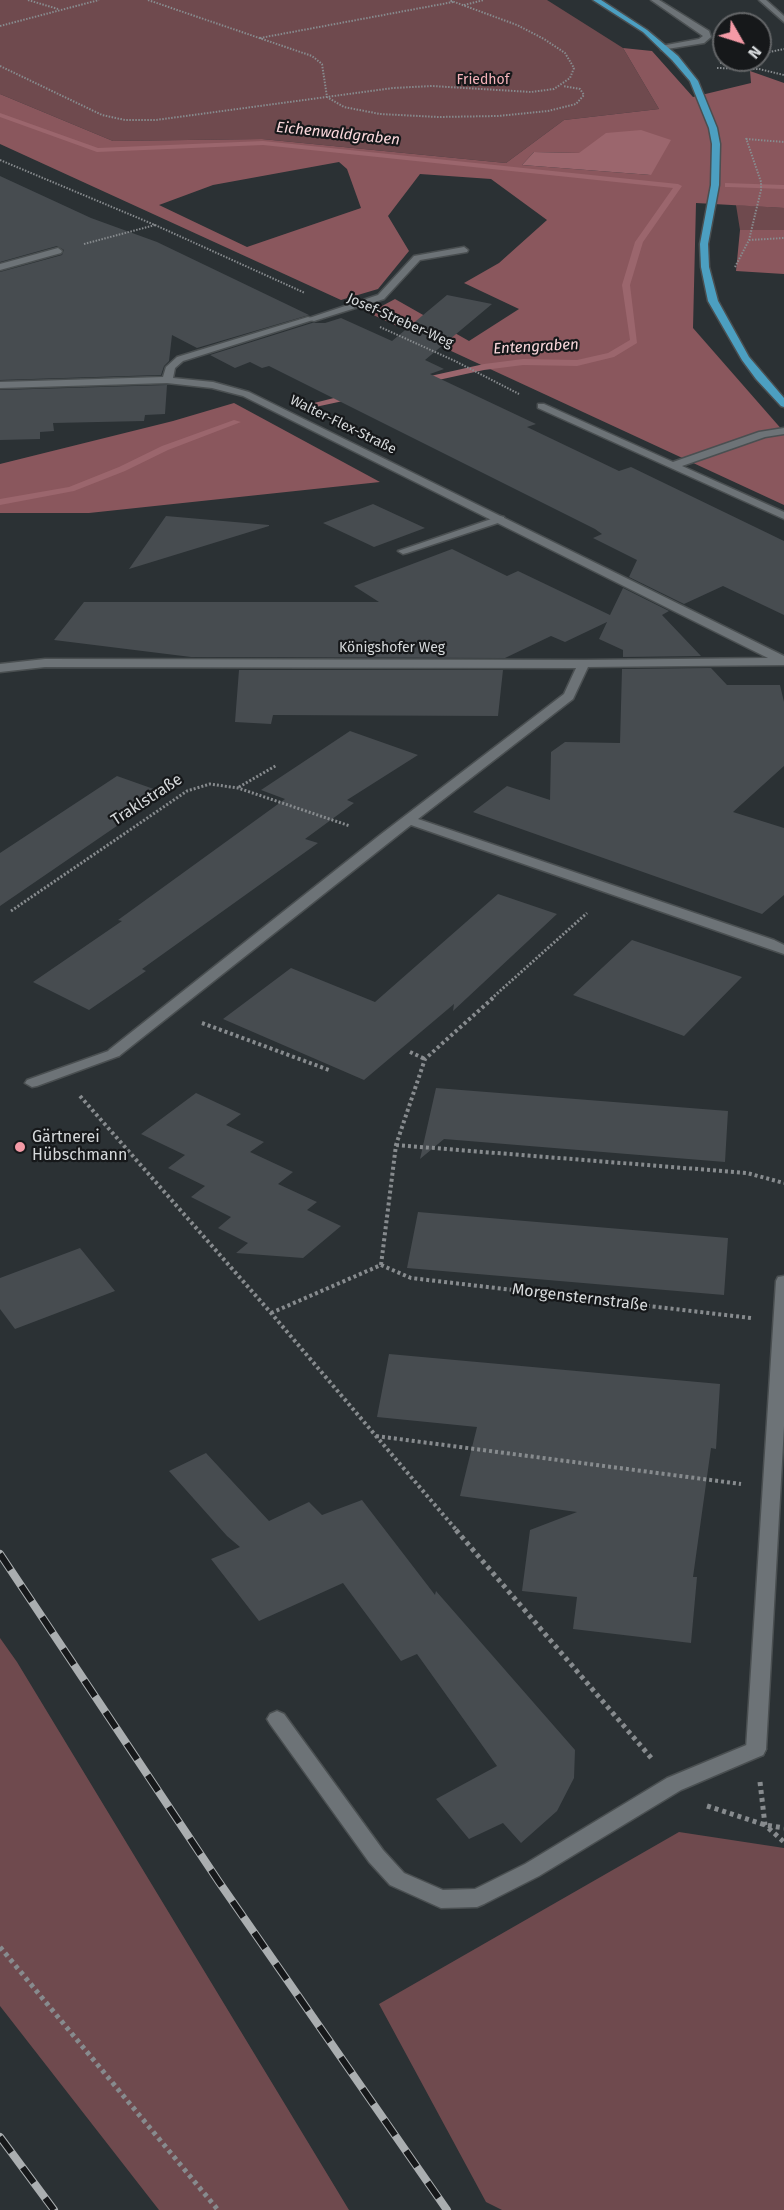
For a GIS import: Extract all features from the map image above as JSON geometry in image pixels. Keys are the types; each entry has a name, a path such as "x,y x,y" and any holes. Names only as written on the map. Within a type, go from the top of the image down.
{"main road":[{"path":"596,0 639,27 687,70 694,81 713,128 716,144 715,185 704,256 713,301 759,377 784,404"}],"street":[{"path":"654,0 706,33 707,37 701,41 664,48"},
{"path":"762,0 784,20"},
{"path":"167,380 171,367 180,359 381,297 417,258 428,254 464,250"},
{"path":"0,267 58,251"},
{"name":"Walter-Flex-Straße","path":"0,385 167,380 213,385 246,394 784,661"},
{"path":"541,406 784,516"},
{"path":"672,466 763,434 784,431"},
{"path":"403,551 500,519"},
{"name":"Königshofer Weg","path":"0,668 45,663 584,664 784,661"},
{"path":"32,1083 114,1053 385,838 569,696 584,664"},
{"path":"410,820 784,950"},
{"path":"277,1719 376,1856 404,1882 441,1899 477,1898 532,1870 674,1784 756,1749 784,1281"}],"path":[{"path":"27,0 61,10"},
{"path":"0,26 99,0"},
{"path":"148,0 312,56 322,63 327,97"},
{"path":"449,0 517,25 565,53 574,68 570,78 562,86"},
{"path":"463,5 484,0"},
{"path":"259,38 454,2"},
{"path":"0,66 102,115 125,120 156,120 393,88 432,86 531,92 562,86 580,89 584,96 576,104 548,111 498,116 438,117 380,114 344,107 327,97"},
{"path":"687,70 759,69 784,75"},
{"path":"746,139 784,142"},
{"name":"Josef-Streber-Weg","path":"0,160 154,225 342,309 482,374 541,406"},
{"path":"720,316 734,291 732,271 749,240 761,182"},
{"path":"58,251 154,225"},
{"path":"749,240 784,238"},
{"path":"238,788 277,765"},
{"name":"Traklstraße","path":"11,911 187,792 210,784 238,788 385,838"},
{"path":"271,1314 381,1265 396,1145 425,1059 612,890"},
{"path":"168,1010 329,1070"},
{"path":"410,1052 425,1059"},
{"path":"60,1073 271,1314 686,1799 765,1825 784,1828"},
{"path":"396,1145 747,1173 784,1183"},
{"name":"Morgensternstraße","path":"381,1265 411,1278 745,1318 782,1316"},
{"path":"375,1436 771,1488"},
{"path":"756,1749 765,1825 784,1842"},
{"path":"0,1947 219,2210"}],"green space":[{"name":"Friedhof","path":"0,0 547,0 623,48 659,109 564,120 506,163 262,139 113,141 0,94"},
{"path":"736,205 784,208 784,230 740,230"},
{"path":"0,1638 17,1662 349,2210 159,2210 0,2006"},
{"path":"679,1832 784,1848 784,2210 502,2210 486,2202 379,2004"}],"shaded area":[{"path":"623,48 652,51 693,97 751,83 750,72 784,83 784,208 696,203 693,328 784,432 784,505 369,313 395,299 469,341 519,309 464,283 499,263 547,220 491,179 420,174 388,216 409,251 378,289 341,300 0,144 0,94 113,141 262,139 506,163 564,120 659,109","holes":["534,152 579,153 651,175 522,165","339,162 347,169 361,208 247,247 159,205 213,185"]},
{"path":"641,130 671,140 651,175 522,165 534,152 579,153 606,133"},
{"path":"740,230 784,230 784,274 736,271"},
{"path":"234,403 380,482 89,513 0,513 0,464 173,421"}],"building":[{"path":"0,176 91,218 157,242 309,315 197,348 172,335 169,361 164,366 161,375 0,380 0,272 62,255 64,250 57,246 0,262"},
{"path":"447,295 492,304 425,360 444,369 430,374 536,424 527,427 619,471 631,467 784,541 784,615 723,586 684,604 629,577 637,560 593,538 602,534 595,529 269,366 262,368 250,362 235,368 210,355 312,323 325,323 341,318 392,341"},
{"path":"167,385 165,414 145,415 144,421 53,423 54,431 40,432 40,439 0,440 0,390"},
{"path":"373,504 425,528 374,547 323,523"},
{"path":"166,516 269,525 269,526 129,569"},
{"path":"452,549 507,576 518,571 610,615 623,588 669,611 662,615 701,656 623,657 623,650 599,639 607,622 565,642 551,636 505,658 191,657 54,640 84,602 379,602 354,586"},
{"path":"711,668 727,685 780,685 784,702 784,766 733,812 784,828 784,895 762,914 473,812 507,786 550,800 551,752 565,742 620,743 622,669"},
{"path":"239,670 503,670 498,716 273,715 271,724 235,722"},
{"path":"350,731 418,755 347,800 354,803 305,839 318,843 142,969 146,971 89,1010 33,982 122,921 118,920 285,799 261,790"},
{"path":"117,776 165,793 0,906 0,853"},
{"path":"498,894 557,914 453,1011 454,1004 364,1080 223,1019 291,968 375,1002"},
{"path":"632,940 742,977 684,1036 573,995"},
{"path":"436,1088 728,1111 725,1162 444,1139 420,1159"},
{"path":"196,1093 241,1114 226,1125 264,1142 250,1152 293,1172 278,1184 317,1202 307,1210 341,1226 303,1258 236,1253 248,1243 218,1228 231,1217 191,1197 205,1186 168,1168 185,1155 141,1134"},
{"path":"418,1212 728,1238 724,1295 407,1268"},
{"path":"80,1248 115,1291 15,1329 0,1309 0,1278"},
{"path":"389,1354 720,1384 716,1449 711,1448 693,1577 697,1577 691,1643 573,1629 577,1597 522,1591 530,1530 577,1512 460,1496 477,1427 377,1417"},
{"path":"206,1453 269,1521 309,1502 322,1515 362,1500 435,1595 436,1591 575,1750 574,1778 557,1811 521,1843 503,1823 469,1839 436,1799 497,1766 417,1654 401,1661 343,1583 259,1621 211,1559 240,1547 227,1536 169,1471"}],"waterway":[{"name":"Eichenwaldgraben","path":"0,115 97,150 263,143 678,186 639,242 626,285 634,341 611,355 577,363 523,362 484,367 420,381"},
{"name":"Entengraben","path":"728,185 784,187"},
{"name":"Entengraben","path":"306,406 354,396"},
{"name":"Entengraben","path":"0,502 71,489 122,469 165,448 237,422"}],"railway":[{"path":"0,1554 219,1882 447,2210"},
{"path":"0,2137 54,2210"}],"place":[{"name":"Gärtnerei Hübschmann","path":"20,1147"}]}
